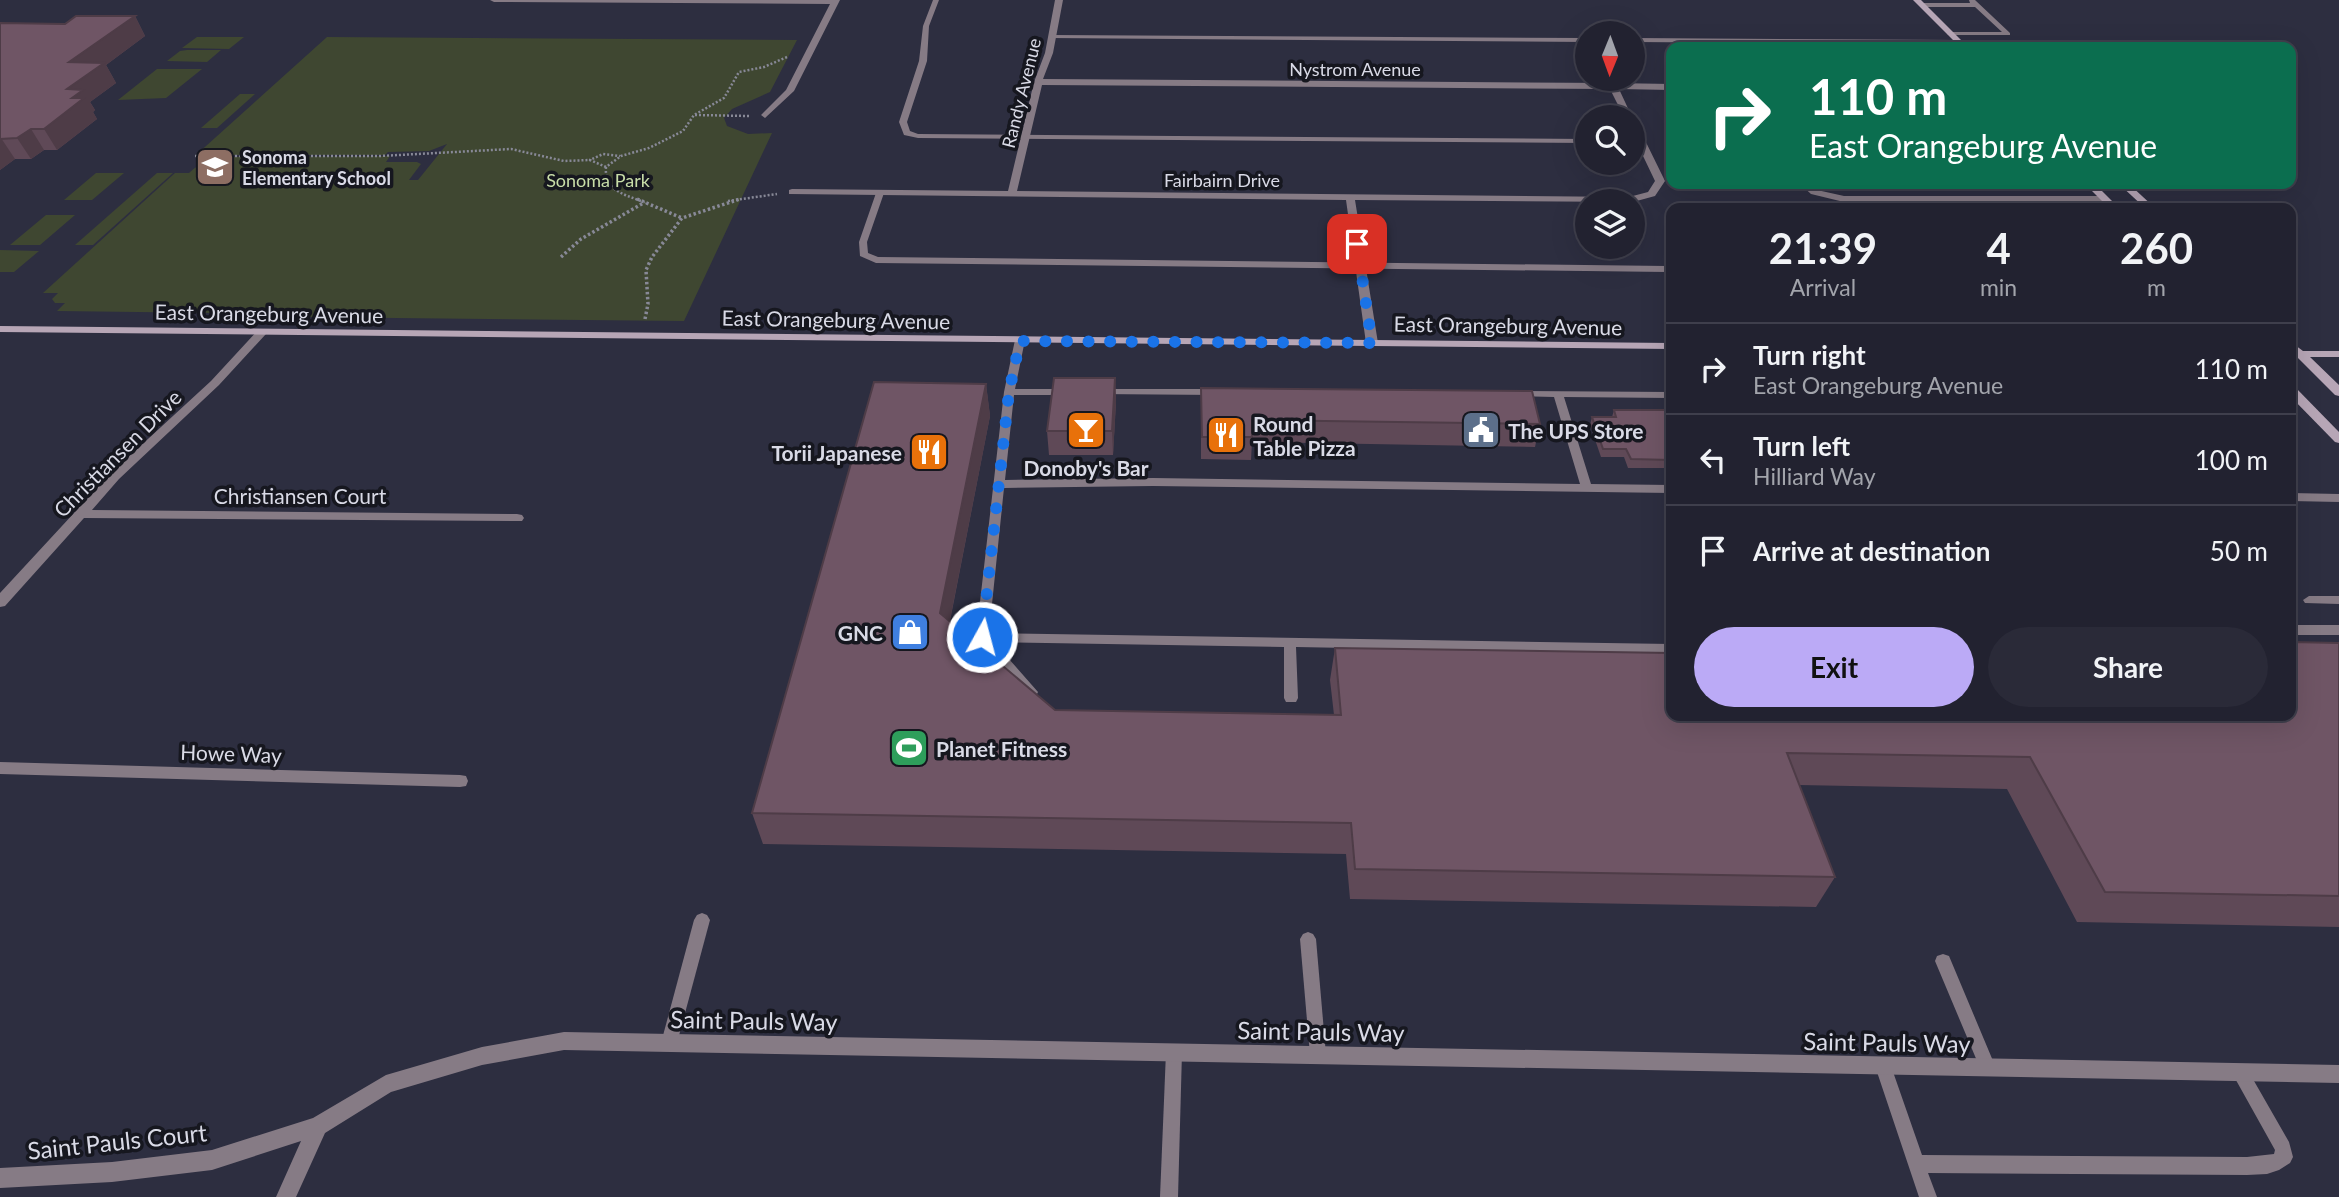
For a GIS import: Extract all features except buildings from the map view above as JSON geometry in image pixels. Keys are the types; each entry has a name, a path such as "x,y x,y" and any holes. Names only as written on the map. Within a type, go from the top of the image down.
{"street":[{"path":"494,0 836,1 790,91 765,115"},
{"name":"Randy Avenue","path":"1012,194 1059,0"},
{"path":"1920,2 1959,42"},
{"name":"Nystrom Avenue","path":"1038,82 1575,86"},
{"name":"Nystrom Avenue","path":"1645,87 1666,87"},
{"name":"Fairbairn Drive","path":"792,192 1629,200 1652,194 1660,181 1645,156"},
{"path":"2095,189 2109,203"},
{"path":"2129,189 2145,203"},
{"path":"1350,197 1372,343"},
{"name":"East Orangeburg Avenue","path":"0,329 1666,346"},
{"name":"Christiansen Drive","path":"0,602 115,476 215,383 262,332"},
{"path":"2296,351 2339,354"},
{"path":"2296,353 2339,392"},
{"path":"2296,395 2339,439"},
{"name":"Christiansen Court","path":"82,514 517,518"},
{"name":"Howe Way","path":"0,768 460,780"},
{"name":"Saint Pauls Way","path":"318,1126 386,1084 482,1056 564,1041 2339,1074"},
{"path":"286,1197 318,1126"},
{"name":"Saint Pauls Court","path":"0,1178 112,1172 212,1160 318,1126"}],"lane":[{"path":"936,0 926,26 923,61 903,122 907,133 918,136 1575,141"},
{"path":"1920,2 1974,2 2008,34 1951,34"},
{"path":"1052,37 1575,40"},
{"path":"1645,40 1765,42"},
{"path":"1810,189 1844,199 2105,199"},
{"path":"880,193 863,242 863,254 876,260 1666,269"},
{"path":"1020,341 1009,392 982,637 1031,692"},
{"path":"1009,392 1076,392"},
{"path":"1089,392 1225,392"},
{"path":"1507,393 1666,395"},
{"path":"1558,394 1586,487"},
{"path":"999,484 1161,482 1666,489"},
{"path":"2296,497 2339,498"},
{"path":"2309,600 2339,600"},
{"path":"2296,630 2339,630"},
{"path":"982,637 1666,649"},
{"path":"1290,642 1291,698"},
{"path":"669,1043 702,920"},
{"path":"1308,939 1318,1055"},
{"path":"1942,961 1988,1068"},
{"path":"1169,1197 1174,1052"},
{"path":"1883,1066 1928,1197"},
{"path":"1916,1164 2247,1167 2280,1161 2284,1157 2283,1148 2240,1073"}],"path":[{"path":"682,218 628,196 609,184 604,174 606,167 621,156 671,139 683,131 694,115 724,98 739,72 764,67 785,57 808,57"},
{"path":"694,115 765,115"},
{"path":"195,156 380,156 503,149 564,161 590,160 606,167"},
{"path":"590,160 603,153 621,156"},
{"path":"638,336 645,323 648,304 646,270 659,247 682,218 729,201 792,192"},
{"path":"561,257 581,239 646,202"}],"green space":[{"path":"197,37 244,37 229,49 182,48"},
{"name":"Sonoma Park","path":"327,37 797,40 770,92 732,109 724,118 727,126 748,134 772,133 684,321 57,311 65,303 55,303 52,299 58,293 43,293 175,173 189,173 203,163 234,157 390,156 386,162 421,164 409,180 418,180 447,144 429,151 388,152 385,155 196,155"},
{"path":"221,50 207,62 167,61 180,51"},
{"path":"157,69 202,69 166,98 118,100"},
{"path":"240,94 255,94 217,128 201,128"},
{"path":"96,173 124,173 92,200 64,200"},
{"path":"157,173 173,173 93,245 75,245"},
{"path":"46,215 75,215 40,245 10,245"},
{"path":"0,250 39,251 14,272 0,272"}],"place":[{"name":"Sonoma Elementary School","path":"215,167"},
{"name":"Donoby's Bar","path":"1086,430"},
{"name":"The UPS Store","path":"1481,430"},
{"name":"Round Table Pizza","path":"1226,435"},
{"name":"Torii Japanese","path":"929,452"},
{"name":"GNC","path":"910,632"},
{"name":"Planet Fitness","path":"909,748"}],"route":[{"path":"982,637 1009,392 1020,341 1217,340 1372,343 1357,244"}]}
